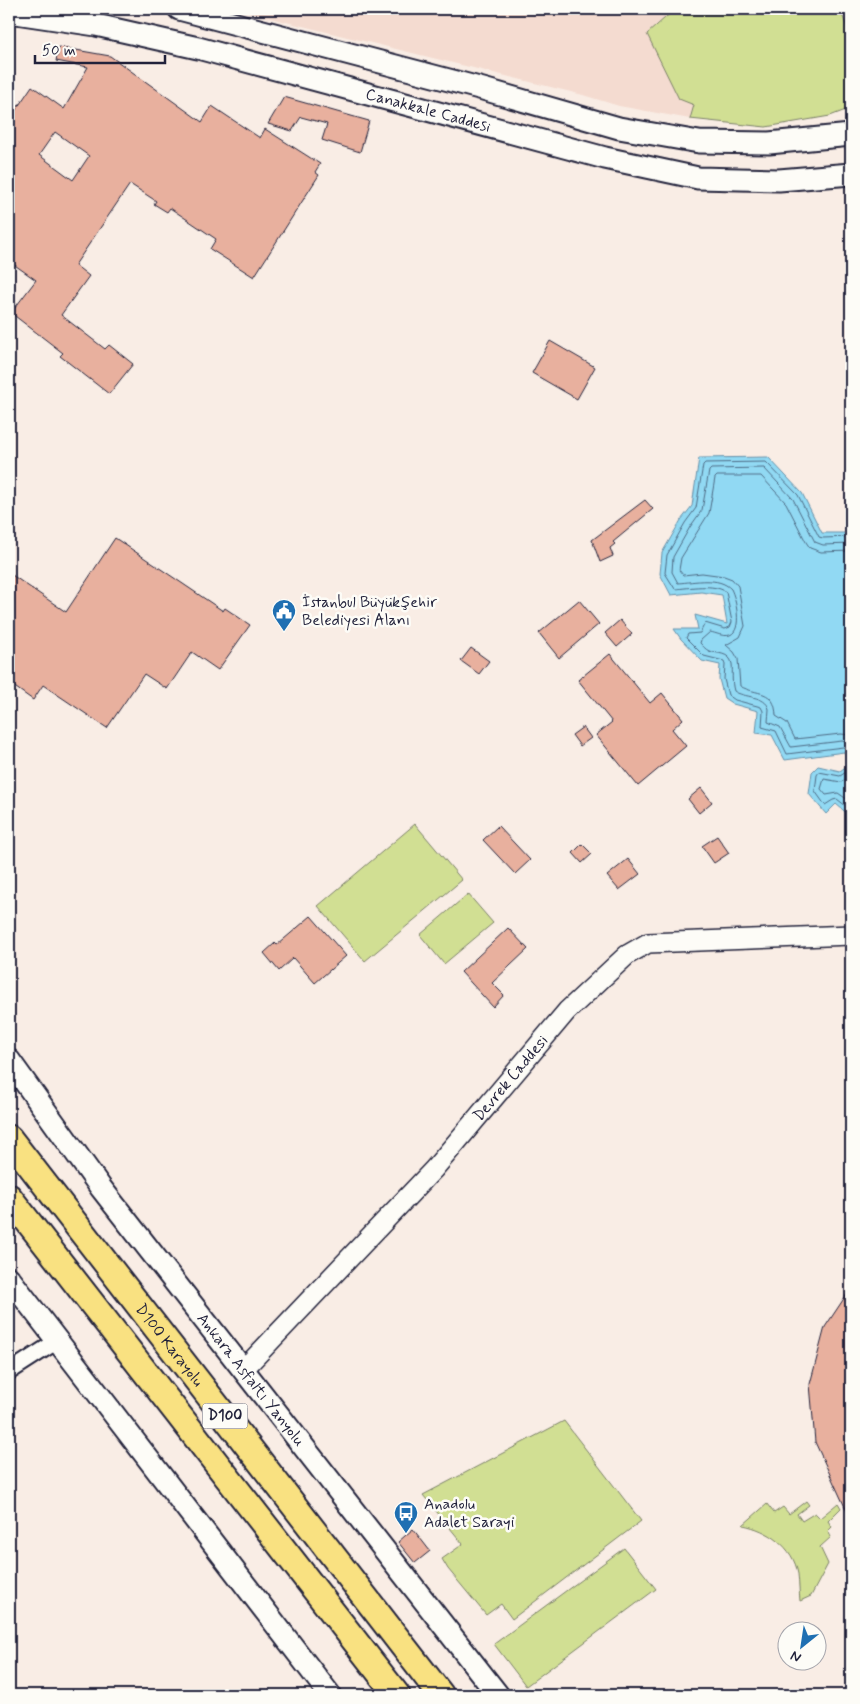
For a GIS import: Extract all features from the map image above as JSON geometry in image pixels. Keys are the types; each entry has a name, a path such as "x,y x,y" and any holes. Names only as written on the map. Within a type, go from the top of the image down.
{"highway":[{"name":"D100 Karayolu","path":"9,1138 441,1695"},
{"name":"D100","path":"9,1197 396,1695"}],"main road":[{"path":"179,9 483,88 619,128 699,142 769,143 849,134"},
{"name":"Canakkale Caddesi","path":"9,12 96,24 198,48 605,158 698,178 779,180 846,176"},
{"name":"Ankara Asfaltı Yanyolu","path":"9,1060 101,1188 498,1695"},
{"path":"9,1278 330,1695"}],"street":[{"name":"Devrek Caddesi","path":"243,1370 434,1169 567,1011 627,955 648,943 851,936"},
{"path":"9,1370 57,1340"}],"shaded area":[{"path":"239,9 675,9 647,34 694,105 690,119 619,106 583,95"}],"green space":[{"path":"675,9 840,9 851,38 851,108 830,116 766,127 690,119 694,105 679,99 647,34"},
{"path":"415,824 462,880 365,961 318,906"},
{"path":"468,894 493,923 444,964 420,935"},
{"path":"564,1421 641,1521 512,1619 501,1604 486,1615 442,1559 463,1544 423,1495"},
{"path":"806,1501 809,1505 797,1514 802,1521 815,1513 820,1518 838,1503 841,1508 828,1521 832,1527 828,1531 831,1537 820,1547 828,1564 811,1596 800,1601 798,1574 791,1555 770,1535 743,1525 767,1504 774,1513 783,1507 789,1514"},
{"path":"624,1548 656,1589 526,1686 494,1644"}],"water":[{"path":"768,457 802,493 822,533 851,533 851,762 844,752 785,760 772,735 756,733 758,711 733,704 724,698 719,679 720,665 702,661 674,629 698,629 695,615 727,624 722,595 701,592 671,595 660,574 662,553 681,520 692,506 699,458"},
{"path":"851,763 851,820 850,816 836,804 826,814 809,794 812,772 818,766 840,771"}],"building":[{"path":"59,47 110,56 202,122 212,106 260,138 265,129 320,164 315,172 319,175 254,277 210,249 216,239 170,208 167,212 154,204 156,201 130,184 75,265 89,276 61,315 105,349 109,345 133,364 109,394 60,356 63,353 11,313 36,280 9,261 9,120 32,86 64,109 88,67 56,61","holes":["55,132 89,156 73,180 39,155"]},
{"path":"284,97 369,121 360,152 322,140 327,124 301,117 292,131 268,124"},
{"path":"550,341 595,367 577,399 532,373"},
{"path":"645,500 653,509 613,542 615,544 610,548 613,556 600,562 592,540"},
{"path":"115,538 223,611 225,608 250,625 218,670 192,652 167,689 144,674 107,728 43,685 33,700 9,683 9,573 66,612"},
{"path":"579,600 599,624 559,658 539,633"},
{"path":"620,620 632,634 617,647 605,633"},
{"path":"471,648 489,661 479,674 461,661"},
{"path":"610,654 650,703 662,693 683,719 672,729 686,746 638,786 596,735 612,722 578,680"},
{"path":"583,727 591,738 580,746 572,735"},
{"path":"701,788 712,802 699,813 688,799"},
{"path":"498,826 530,860 515,874 483,840"},
{"path":"717,836 729,853 714,863 702,846"},
{"path":"582,844 592,854 582,863 573,853"},
{"path":"628,859 640,874 619,890 607,876"},
{"path":"311,916 346,956 315,983 293,958 279,971 264,953 275,943 277,945"},
{"path":"508,928 528,949 492,983 504,995 493,1007 461,972"},
{"path":"851,1288 851,1520 815,1442 810,1384 825,1327"},
{"path":"413,1529 430,1551 415,1563 398,1542"}],"place":[{"name":"İstanbul Büyükşehir Belediyesi Alanı","path":"284,632"},
{"name":"Anadolu Adalet Sarayi","path":"406,1534"}]}
